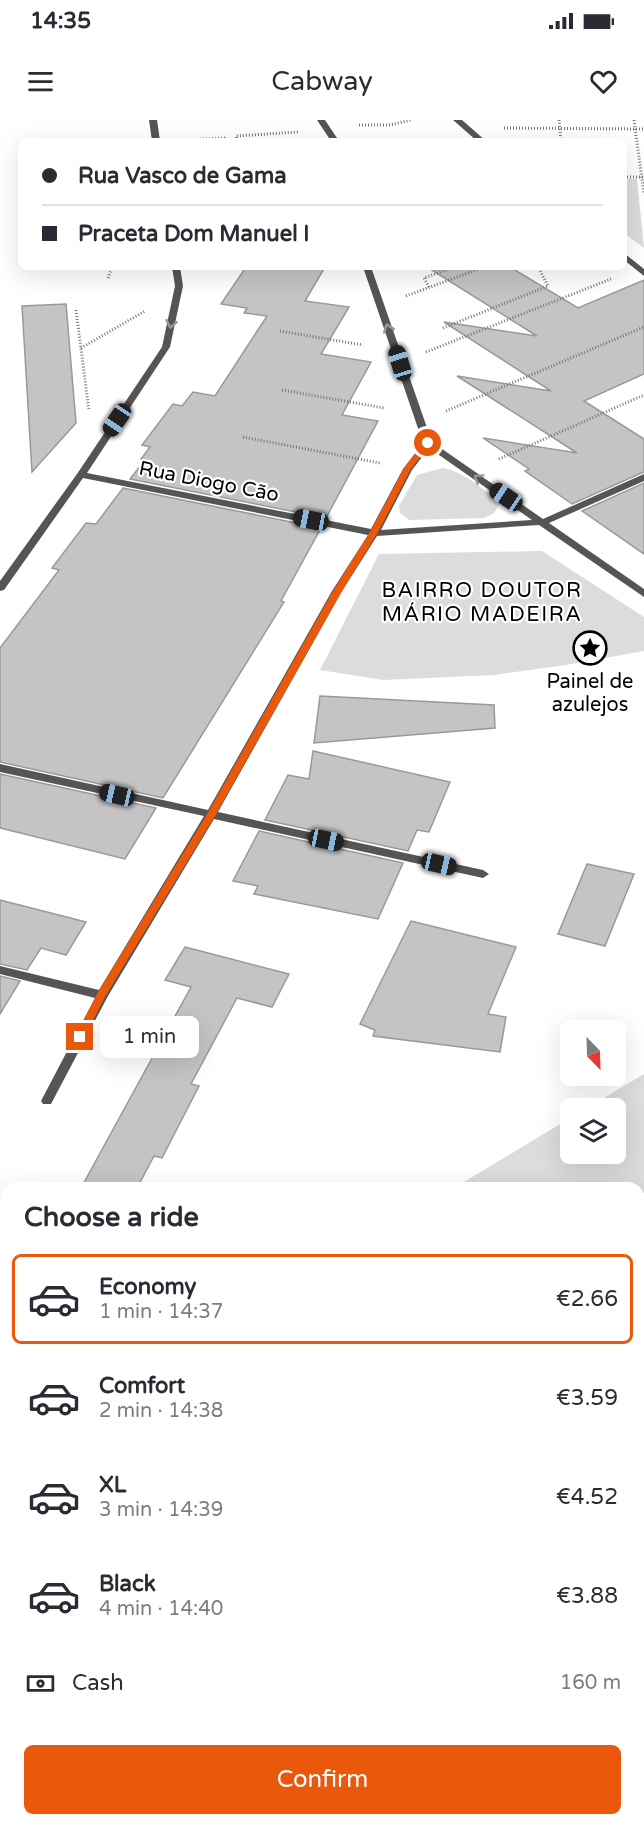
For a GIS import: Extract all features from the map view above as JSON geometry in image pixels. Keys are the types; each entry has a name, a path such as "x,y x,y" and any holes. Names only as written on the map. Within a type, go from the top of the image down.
{"street":[{"path":"153,120 156,138"},
{"path":"457,120 478,138"},
{"path":"323,123 333,138"},
{"path":"627,258 641,270"},
{"path":"0,588 81,474 166,347 178,286 176,270"},
{"path":"368,270 428,443 644,594"},
{"path":"47,1101 102,995 210,816 374,532 408,468 428,443"},
{"name":"Rua Diogo Cão","path":"81,474 374,532 544,522"},
{"path":"544,522 644,477"},
{"path":"0,768 210,816 483,874"},
{"path":"0,970 102,995"}],"path":[{"path":"236,138 236,136 308,131 323,123 390,124 411,120"},
{"path":"559,120 561,138"},
{"path":"634,120 644,194"},
{"path":"466,128 644,129"},
{"path":"627,177 643,177"},
{"path":"108,278 111,270"},
{"path":"429,287 424,278 446,270"},
{"path":"381,305 476,270"},
{"path":"443,328 548,286 540,270"},
{"path":"400,363 641,270"},
{"path":"81,348 177,293"},
{"path":"76,310 89,412"},
{"path":"282,390 419,417 644,327"},
{"path":"280,331 396,350"},
{"path":"469,472 644,395"},
{"path":"243,437 408,468"}],"shaded area":[{"path":"627,179 637,179 644,248 627,235"},
{"path":"443,468 474,482 488,493 499,505 494,513 484,518 409,520 400,513 399,506 417,475"},
{"path":"542,551 644,617 644,651 494,675 383,680 320,670 379,554"},
{"path":"644,1074 644,1182 464,1182 560,1124 560,1164 626,1164 626,1098 604,1098"}],"building":[{"path":"244,270 323,270 305,301 349,307 321,354 371,362 342,415 378,421 326,518 130,479 145,460 141,459 150,447 142,445 173,404 182,406 193,392 215,396 267,316 244,313 247,308 221,304"},
{"path":"432,270 515,270 578,308 644,280 644,374 584,401 644,439 644,472 572,504 525,471 529,469 483,438 577,453 457,376 551,391 444,322 537,336"},
{"path":"66,304 76,423 32,472 22,306"},
{"path":"644,483 644,554 582,511"},
{"path":"123,488 321,528 281,601 284,602 163,798 0,762 0,648 59,570 52,568 86,523 96,524"},
{"path":"320,696 494,705 495,728 314,743"},
{"path":"313,751 450,782 429,832 417,830 408,851 265,820 288,775 309,779"},
{"path":"0,774 156,808 125,859 0,828"},
{"path":"259,831 403,863 378,919 254,894 258,886 233,881"},
{"path":"587,864 634,874 605,946 558,934"},
{"path":"0,900 86,922 66,955 41,948 27,970 0,964"},
{"path":"411,921 516,947 488,1014 506,1017 500,1052 373,1036 375,1030 360,1024"},
{"path":"185,947 289,974 272,1007 237,998 191,1084 199,1086 162,1158 154,1156 140,1182 84,1182 191,987 165,980"},
{"path":"0,976 20,981 0,1014"}],"place":[{"name":"Painel de azulejos","path":"590,648"}],"district":[{"name":"BAIRRO DOUTOR MÁRIO MADEIRA","path":"482,602"}],"route":[{"path":"80,1037 102,995 210,816 374,532 408,468 428,443"}]}
